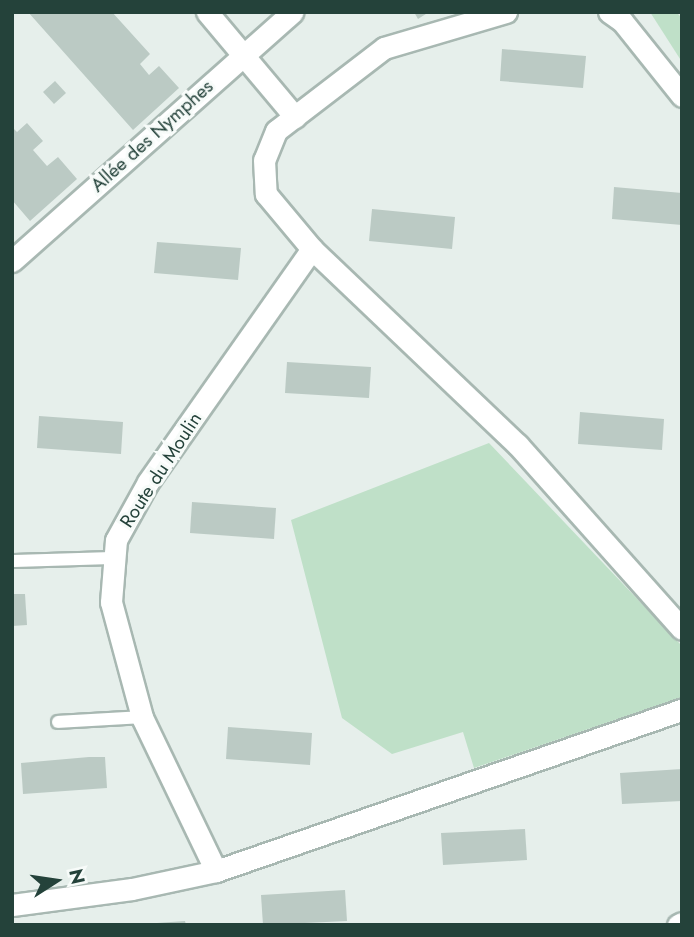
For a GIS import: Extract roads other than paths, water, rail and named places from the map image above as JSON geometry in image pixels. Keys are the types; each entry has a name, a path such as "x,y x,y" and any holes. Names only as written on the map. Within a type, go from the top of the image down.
{"street":[{"path":"207,12 245,54 295,117"},
{"name":"Allée des Nymphes","path":"12,261 292,12"},
{"path":"506,12 384,47 276,131 264,160 266,194 312,249 517,445 682,629"},
{"path":"609,12 622,21 682,96"},
{"name":"Route du Moulin","path":"216,872 142,717 111,602 116,540 148,482 312,249"},
{"path":"12,905 132,889 216,872 682,710"}],"lane":[{"path":"12,561 114,558"},
{"path":"58,722 142,717"}]}
